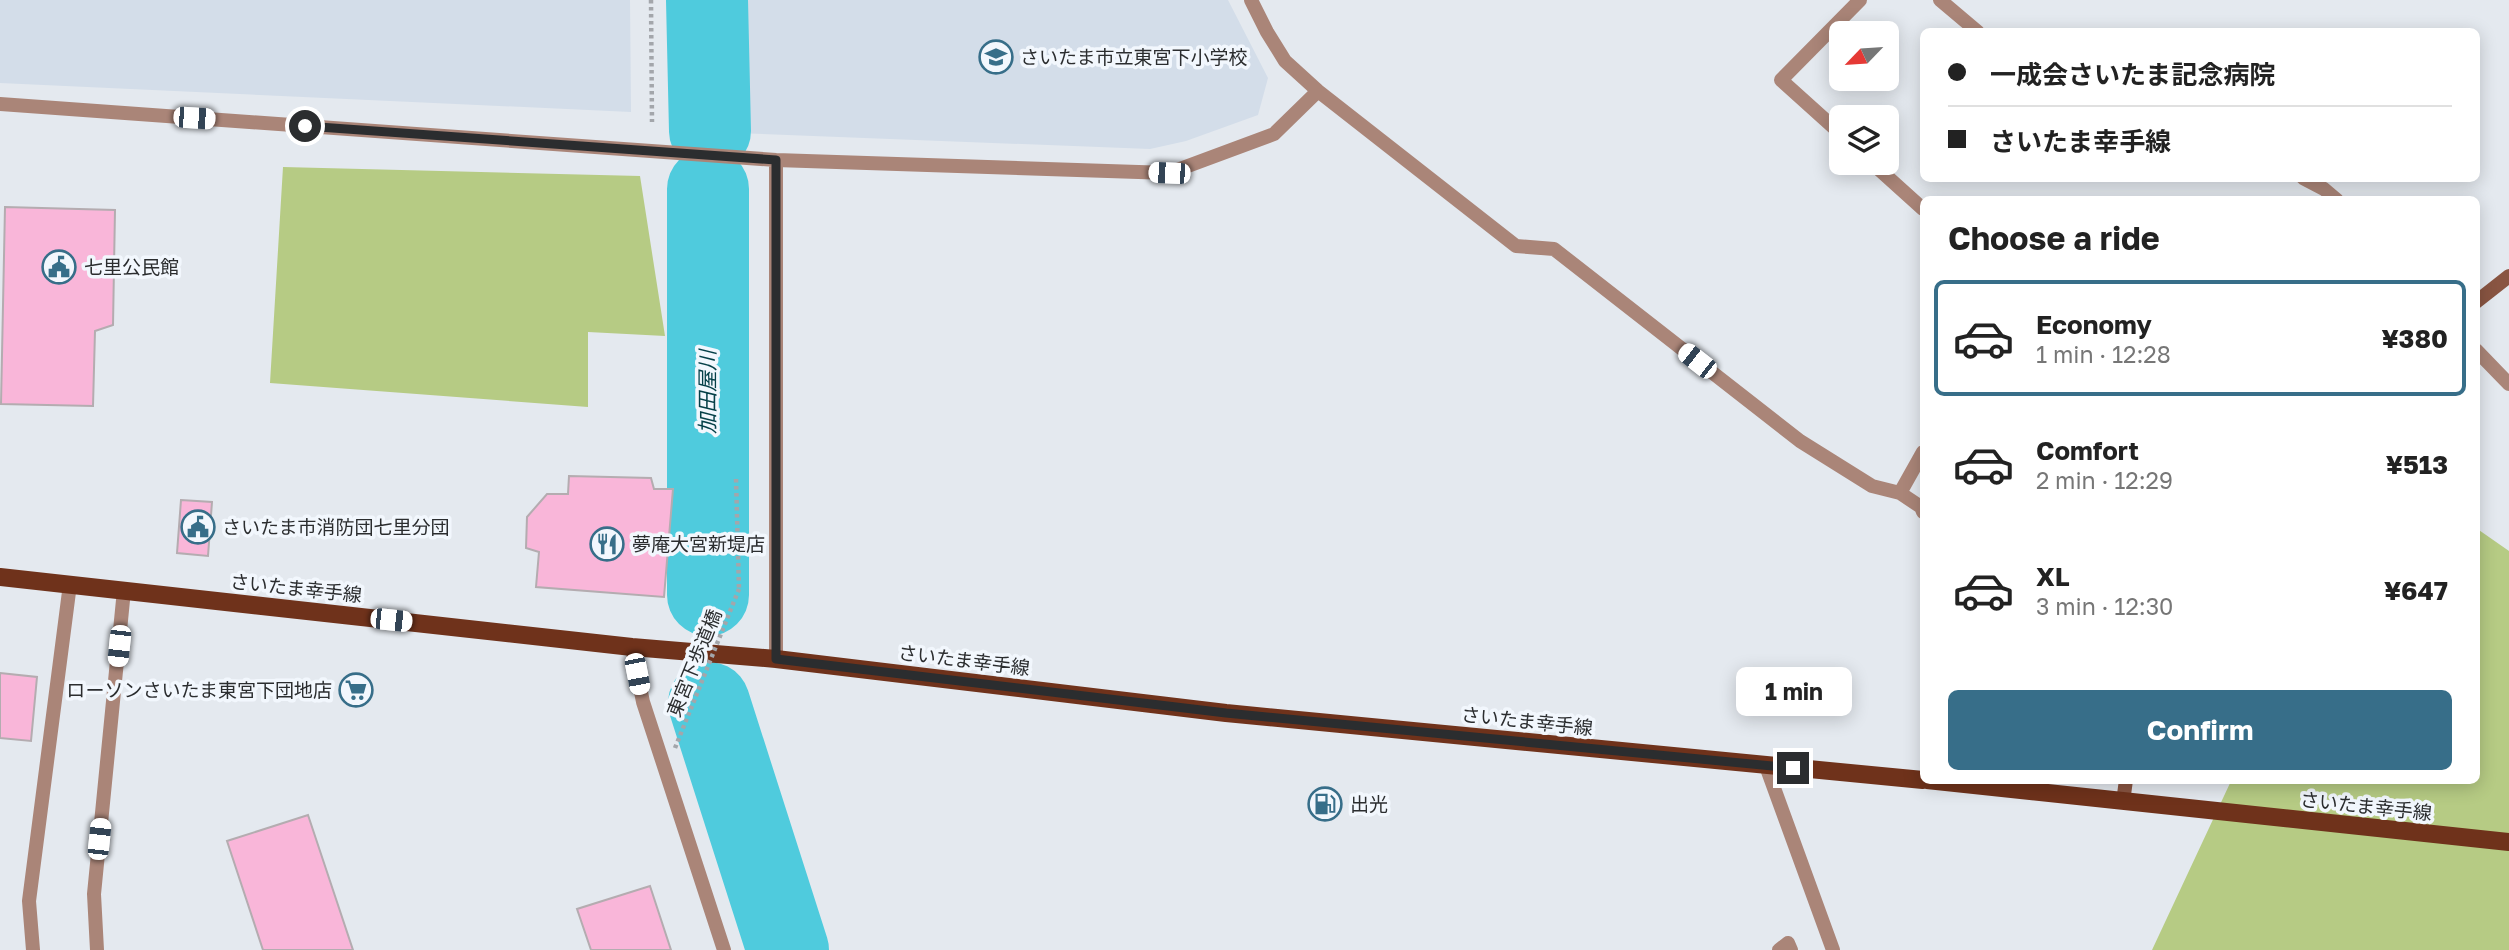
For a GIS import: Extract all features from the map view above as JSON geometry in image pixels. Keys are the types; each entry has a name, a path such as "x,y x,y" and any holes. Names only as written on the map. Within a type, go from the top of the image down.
{"main road":[{"name":"さいたま幸手線","path":"0,577 632,647 776,659 1226,713 1920,780"},
{"name":"さいたま幸手線","path":"1957,784 2509,842"}],"street":[{"path":"1251,0 1285,61 1318,91 1516,246 1554,249 1800,441 1872,486 1900,493 1920,505"},
{"path":"1829,123 1781,80 1860,0"},
{"path":"1940,0 1973,28"},
{"path":"0,104 776,160 1169,173 1274,134 1318,91"},
{"path":"776,160 776,659"},
{"path":"1885,175 1920,206"},
{"path":"2311,182 2332,196"},
{"path":"2480,299 2509,276"},
{"path":"2480,355 2509,384"},
{"path":"1900,493 1920,457"},
{"path":"33,950 29,901 70,584"},
{"path":"97,950 94,894 124,590"},
{"path":"632,647 643,702 724,950"},
{"path":"1766,766 1833,950"},
{"path":"2123,802 2125,784"},
{"path":"1779,950 1788,943 1791,950"}],"path":[{"path":"651,0 653,151"},
{"name":"東宮下歩道橋","path":"675,748 739,589 736,479"}],"shaded area":[{"path":"0,0 630,0 631,112 0,83"},
{"name":"さいたま市立東宮下小学校","path":"735,0 1228,0 1268,78 1258,115 1186,141 1150,149 735,133"}],"green space":[{"path":"283,167 640,176 665,336 588,332 588,407 270,383"},
{"path":"2480,531 2509,551 2509,950 2152,950 2230,784 2480,784"}],"building":[{"name":"七里公民館","path":"5,207 115,210 113,325 95,331 93,406 1,404"},
{"path":"569,476 651,478 654,489 673,489 664,597 536,587 539,552 526,548 527,517 547,494 568,494"},
{"path":"181,500 212,502 208,556 177,553"},
{"path":"0,673 37,677 31,741 0,738"},
{"path":"308,815 353,950 263,950 227,841"},
{"path":"650,886 671,950 591,950 577,909"}],"waterway":[{"name":"加田屋川","path":"707,0 710,131"},
{"name":"加田屋川","path":"708,189 708,595"},
{"name":"加田屋川","path":"709,703 788,950"}],"place":[{"name":"さいたま市立東宮下小学校","path":"996,57"},
{"name":"七里公民館","path":"59,267"},
{"name":"さいたま市消防団七里分団","path":"198,527"},
{"name":"夢庵大宮新堤店","path":"607,544"},
{"name":"ローソンさいたま東宮下団地店","path":"356,690"},
{"name":"出光","path":"1325,804"}],"route":[{"path":"305,126 776,160 776,659 1226,713 1793,768"}]}
